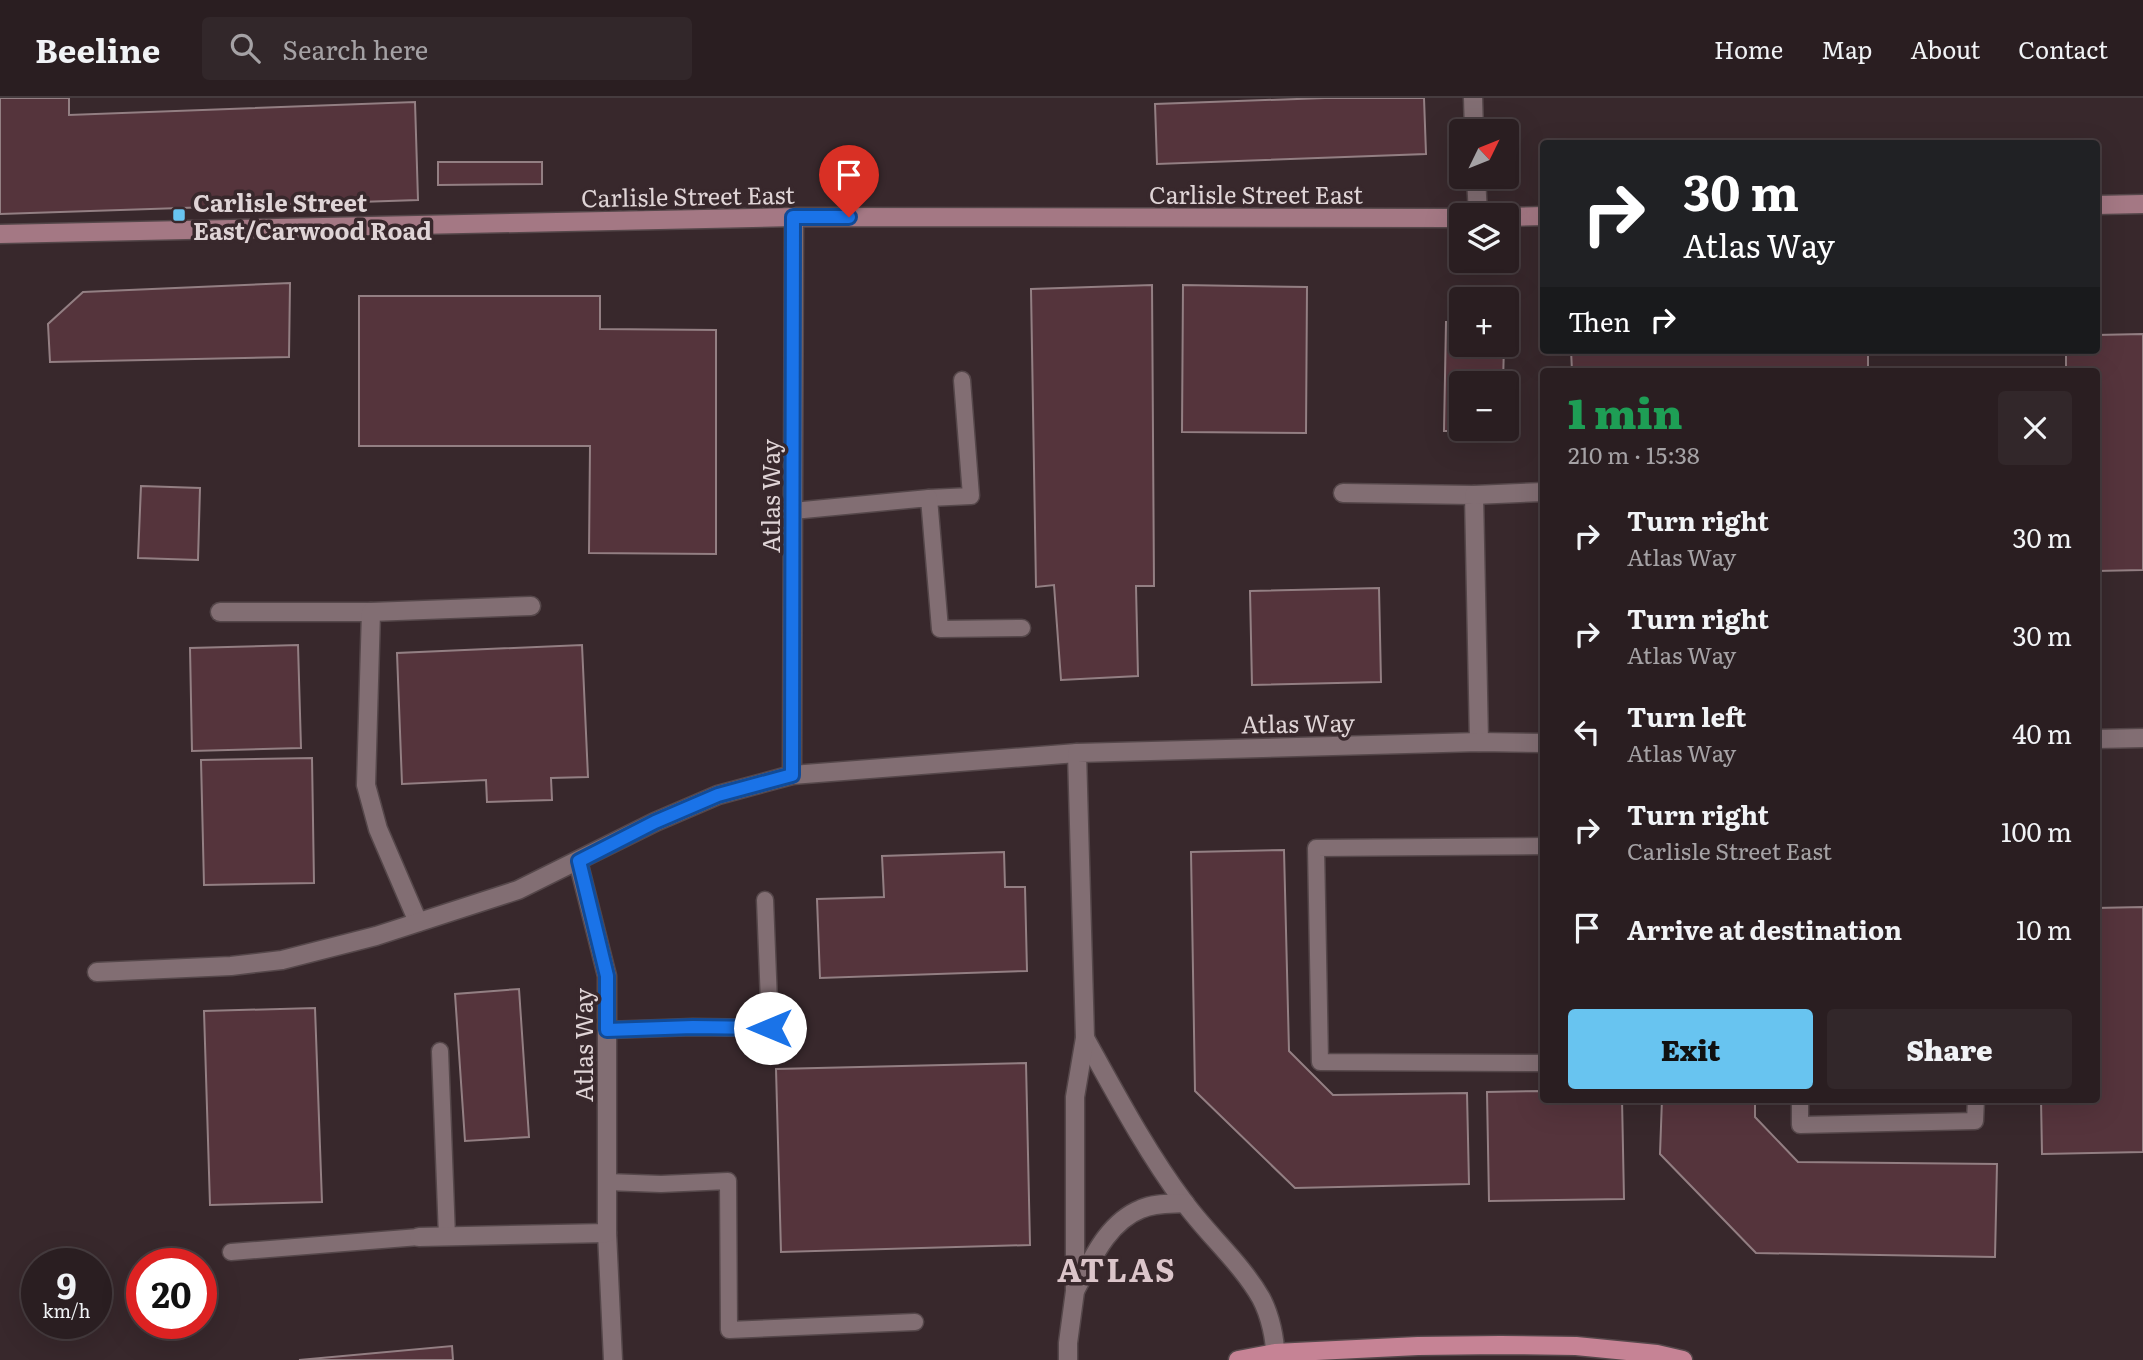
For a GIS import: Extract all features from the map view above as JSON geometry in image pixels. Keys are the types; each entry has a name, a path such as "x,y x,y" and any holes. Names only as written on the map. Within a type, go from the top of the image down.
{"main road":[{"path":"2100,205 2143,204"},
{"path":"1519,217 1540,216"},
{"name":"Carlisle Street East","path":"0,234 793,217 1449,218"},
{"path":"1238,1360 1418,1346 1576,1346 1657,1354 1683,1360"}],"street":[{"path":"1473,98 1474,119"},
{"name":"Atlas Way","path":"792,775 793,217"},
{"path":"1343,493 1474,495 1540,492"},
{"path":"1474,495 1479,742"},
{"path":"220,612 371,612 531,606"},
{"path":"371,612 366,785 378,829 418,922"},
{"path":"2100,739 2143,738"},
{"name":"Atlas Way","path":"97,972 231,966 282,960 354,942 518,890 655,822 718,795 792,775 1077,752 1479,742 1540,743"},
{"path":"1069,1360 1068,1343 1074,1291 1075,1097 1085,1038 1077,752"},
{"name":"Atlas Way","path":"579,861 607,976 607,1233 613,1360"},
{"path":"1085,1038 1123,1108 1185,1203 1262,1299 1272,1333 1275,1357"},
{"path":"1074,1291 1097,1250 1122,1219 1143,1207 1185,1203"},
{"path":"419,1237 607,1233"}],"lane":[{"path":"793,511 971,496 962,380"},
{"path":"929,498 940,629 1022,628"},
{"path":"1540,846 1316,848 1320,1062 1540,1063"},
{"path":"607,1030 770,1028 765,900"},
{"path":"440,1051 447,1237"},
{"path":"1800,1103 1800,1125 1975,1121 1976,1103"},
{"path":"607,1182 662,1184 728,1181 729,1330 915,1322"},
{"path":"231,1252 419,1237"}],"building":[{"path":"0,98 69,98 69,115 415,102 418,200 0,214"},
{"path":"1325,98 1424,98 1426,154 1157,164 1155,104"},
{"path":"438,162 542,162 542,184 438,185"},
{"path":"290,283 289,357 50,362 48,324 83,292"},
{"path":"1152,285 1154,586 1136,586 1138,676 1061,680 1054,585 1036,587 1031,289"},
{"path":"1183,285 1307,287 1306,433 1182,432"},
{"path":"359,296 600,296 600,329 716,330 716,554 589,553 590,446 359,446"},
{"path":"1446,322 1449,322 1449,357 1504,357 1503,371 1449,371 1449,431 1444,431"},
{"path":"2143,334 2143,570 2100,571 2100,368 2066,368 2066,354 2100,354 2100,335"},
{"path":"1571,354 1868,354 1868,368 1572,368"},
{"path":"141,486 200,488 198,560 138,558"},
{"path":"1379,588 1381,682 1252,685 1250,591"},
{"path":"298,645 301,748 192,751 190,648"},
{"path":"582,645 588,777 551,778 552,800 487,802 486,780 402,784 397,653"},
{"path":"312,758 314,883 204,885 201,760"},
{"path":"1284,850 1289,1051 1333,1095 1467,1093 1469,1184 1295,1188 1195,1091 1191,852"},
{"path":"1004,852 1005,887 1025,887 1027,971 820,978 817,899 884,897 882,856"},
{"path":"2143,907 2143,1152 2042,1154 2041,1103 2100,1103 2100,908"},
{"path":"519,989 529,1137 465,1141 455,994"},
{"path":"315,1008 322,1202 210,1205 204,1011"},
{"path":"1026,1063 1030,1245 781,1252 776,1069"},
{"path":"1540,1091 1540,1103 1622,1103 1624,1199 1489,1201 1487,1092"},
{"path":"1662,1103 1755,1103 1755,1117 1798,1162 1997,1164 1995,1257 1756,1253 1660,1154"},
{"path":"452,1346 453,1360 299,1360"}],"place":[{"name":"Carlisle Street East/Carwood Road","path":"179,215"}],"district":[{"name":"ATLAS","path":"1117,1268"}],"route":[{"path":"770,1028 607,1030 607,976 579,861 655,822 718,795 792,775 793,217 849,217"}]}
